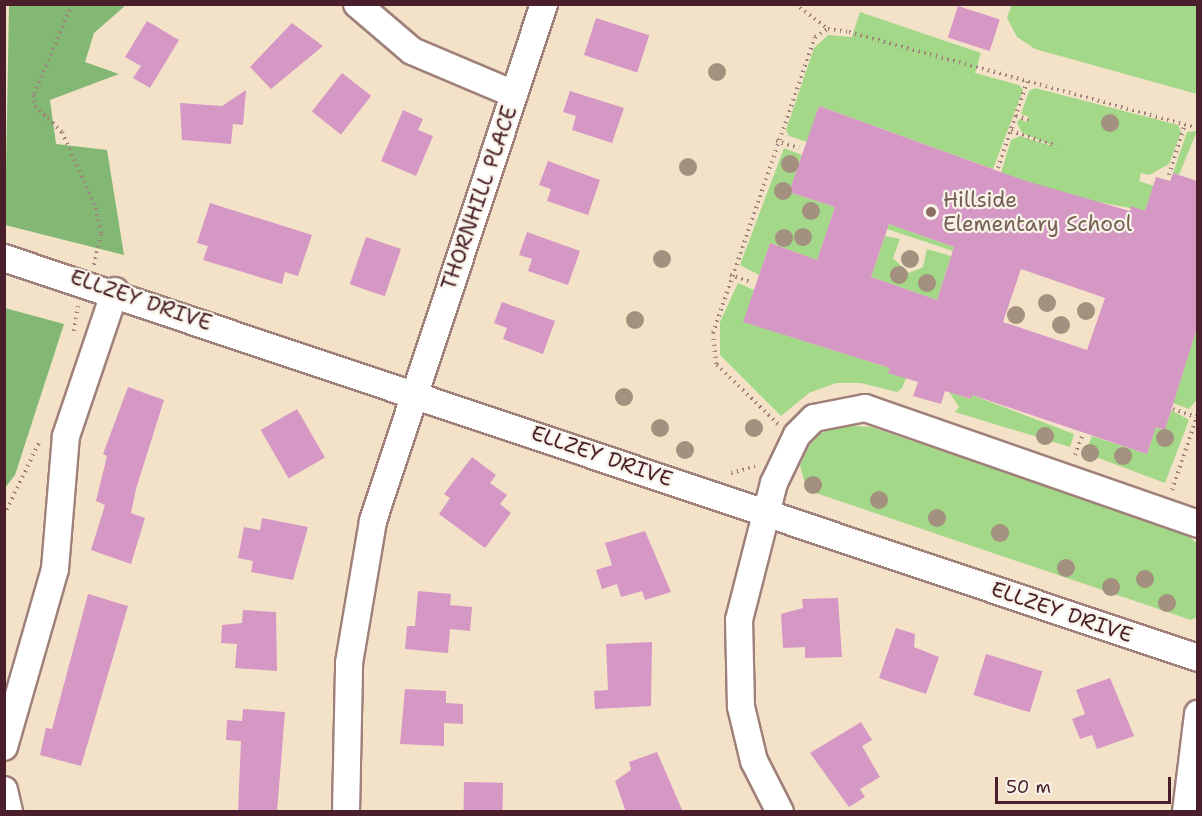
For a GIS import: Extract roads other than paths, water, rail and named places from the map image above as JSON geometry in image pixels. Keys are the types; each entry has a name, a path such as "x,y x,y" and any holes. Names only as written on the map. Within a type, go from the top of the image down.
{"street":[{"path":"357,4 412,51 514,94"},
{"name":"THORNHILL PLACE","path":"346,812 347,695 360,584 413,392 544,4"},
{"name":"ELLZEY DRIVE","path":"4,258 115,291 1197,658"},
{"path":"4,747 55,569 66,436 115,291"},
{"path":"780,812 754,761 741,707 737,648 744,585 766,511 782,464 806,423 848,407 865,408 1197,524"},
{"path":"1186,812 1197,714"},
{"path":"4,790 9,812"}],"place":[{"name":"Hillside Elementary School","path":"931,212"}]}
